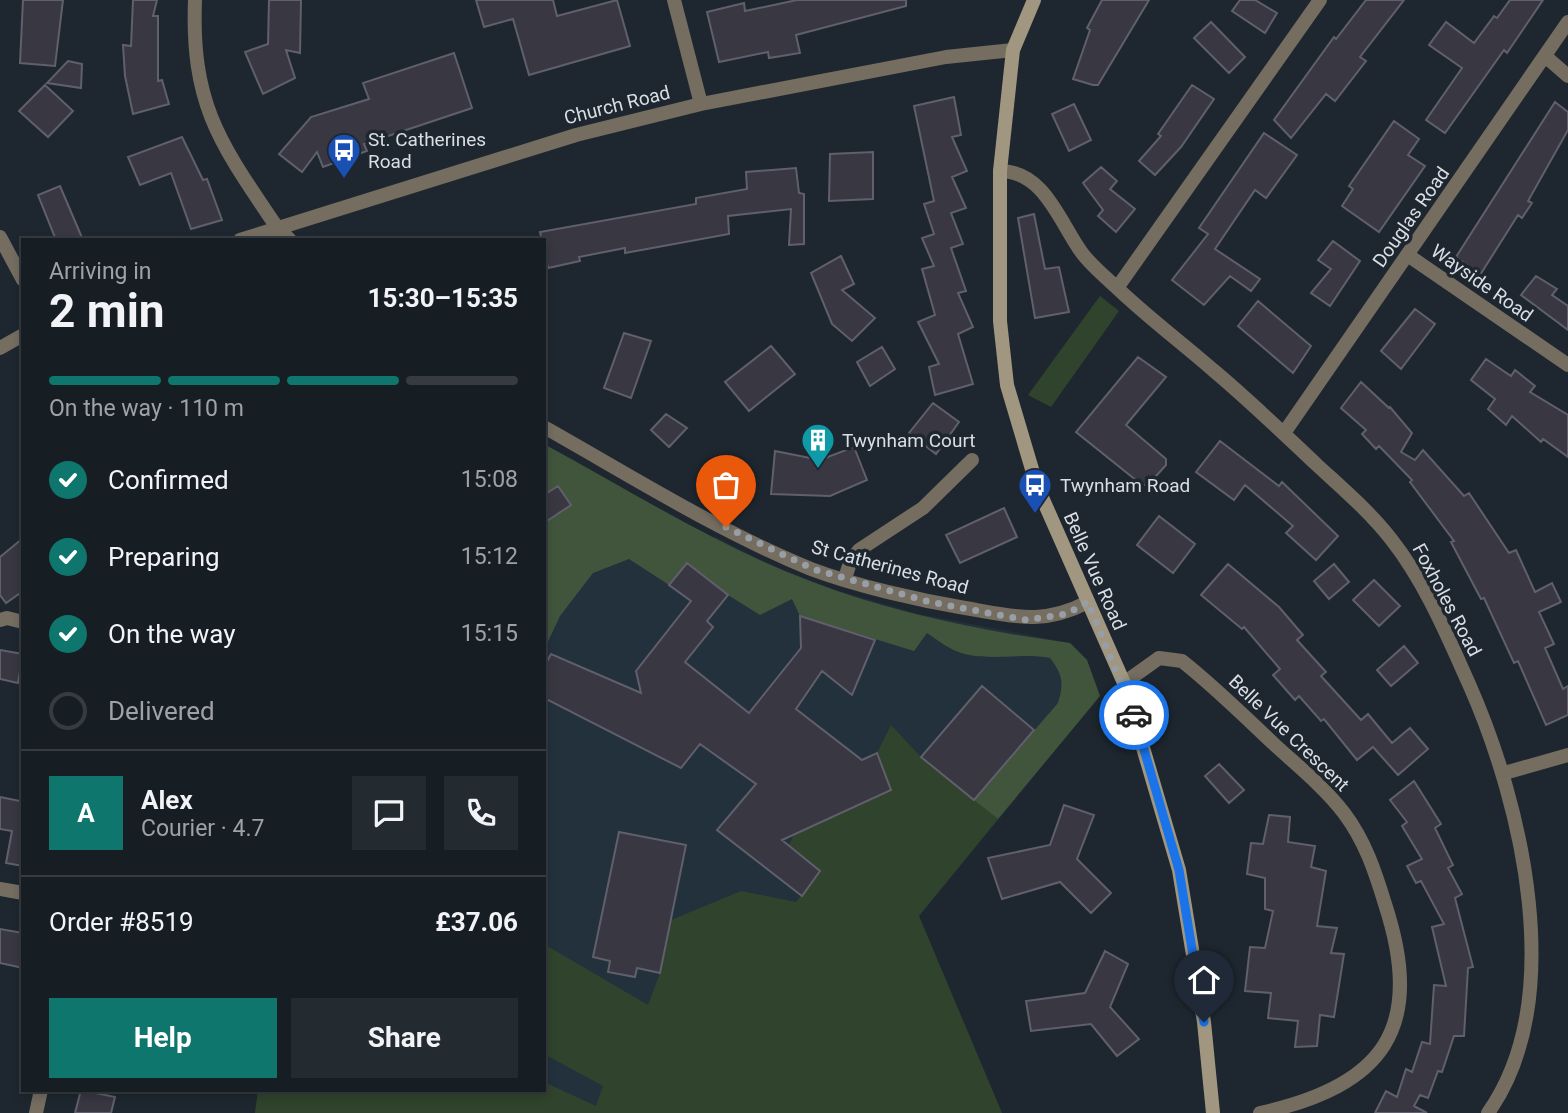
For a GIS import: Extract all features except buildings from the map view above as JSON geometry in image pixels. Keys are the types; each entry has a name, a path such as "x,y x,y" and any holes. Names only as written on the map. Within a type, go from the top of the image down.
{"main road":[{"name":"Belle Vue Road","path":"1034,0 1013,50 1000,171 1000,321 1007,385 1037,486 1124,683 1179,870 1204,1022 1213,1113"}],"street":[{"path":"195,0 195,47 203,98 214,130 276,226 288,238"},
{"path":"674,0 701,104"},
{"path":"1117,288 1320,0"},
{"name":"Douglas Road","path":"1283,433 1409,256 1568,22"},
{"name":"Church Road","path":"245,238 276,226 576,135 701,104 946,57 1013,50"},
{"path":"1545,56 1568,76"},
{"name":"Foxholes Road","path":"1000,171 1016,171 1039,186 1085,257 1370,514 1412,568 1508,772 1526,827 1544,925 1545,977"},
{"path":"0,237 21,276"},
{"name":"Wayside Road","path":"1409,256 1568,365"},
{"path":"0,348 21,336"},
{"name":"St Catherines Road","path":"546,428 726,527 813,569 930,602 1026,620 1066,614 1088,602"},
{"path":"845,578 851,559 859,550 923,508 972,460"},
{"path":"0,620 7,618 21,622"},
{"name":"Belle Vue Crescent","path":"1124,683 1159,658 1182,660 1312,779 1343,812 1365,844 1396,938 1402,984 1399,1009 1375,1057 1361,1073 1339,1089 1292,1106 1260,1113"},
{"path":"1508,772 1568,755"},
{"path":"0,889 21,893"},
{"path":"1488,1113 1503,1099 1522,1069 1544,999"},
{"path":"36,1113 41,1092"}],"shaded area":[{"path":"546,532 715,537 771,565 835,590 918,614 1070,643 1087,660 1100,696 919,916 1002,1113 255,1113 258,1092 546,1092"}],"green space":[{"path":"1100,296 1119,311 1051,407 1028,395"},
{"path":"546,445 708,535 810,581 873,603 938,620 1070,643 1087,660 1100,696 998,819 974,800 1058,703 1061,679 1050,658 967,654 956,651 927,633 914,651 800,616 792,599 760,615 728,595 687,563 669,585 629,559 593,573 560,616 546,646"},
{"path":"891,725 921,757 998,819 919,916 1002,1113 255,1113 258,1092 546,1092 546,1083 596,1106 603,1086 546,1055 546,945 648,1005 660,973 671,920 741,891 796,902 820,871 789,845 794,834 891,790 877,753"}],"way so far":[{"path":"726,527 813,569 930,602 1026,620 1066,614 1088,602 1124,683 1134,715"}],"place":[{"name":"St. Catherines Road","path":"344,180"},
{"name":"Twynham Court","path":"818,470"},
{"name":"Twynham Road","path":"1035,515"}],"route":[{"path":"1134,715 1179,870 1204,1022"}]}
